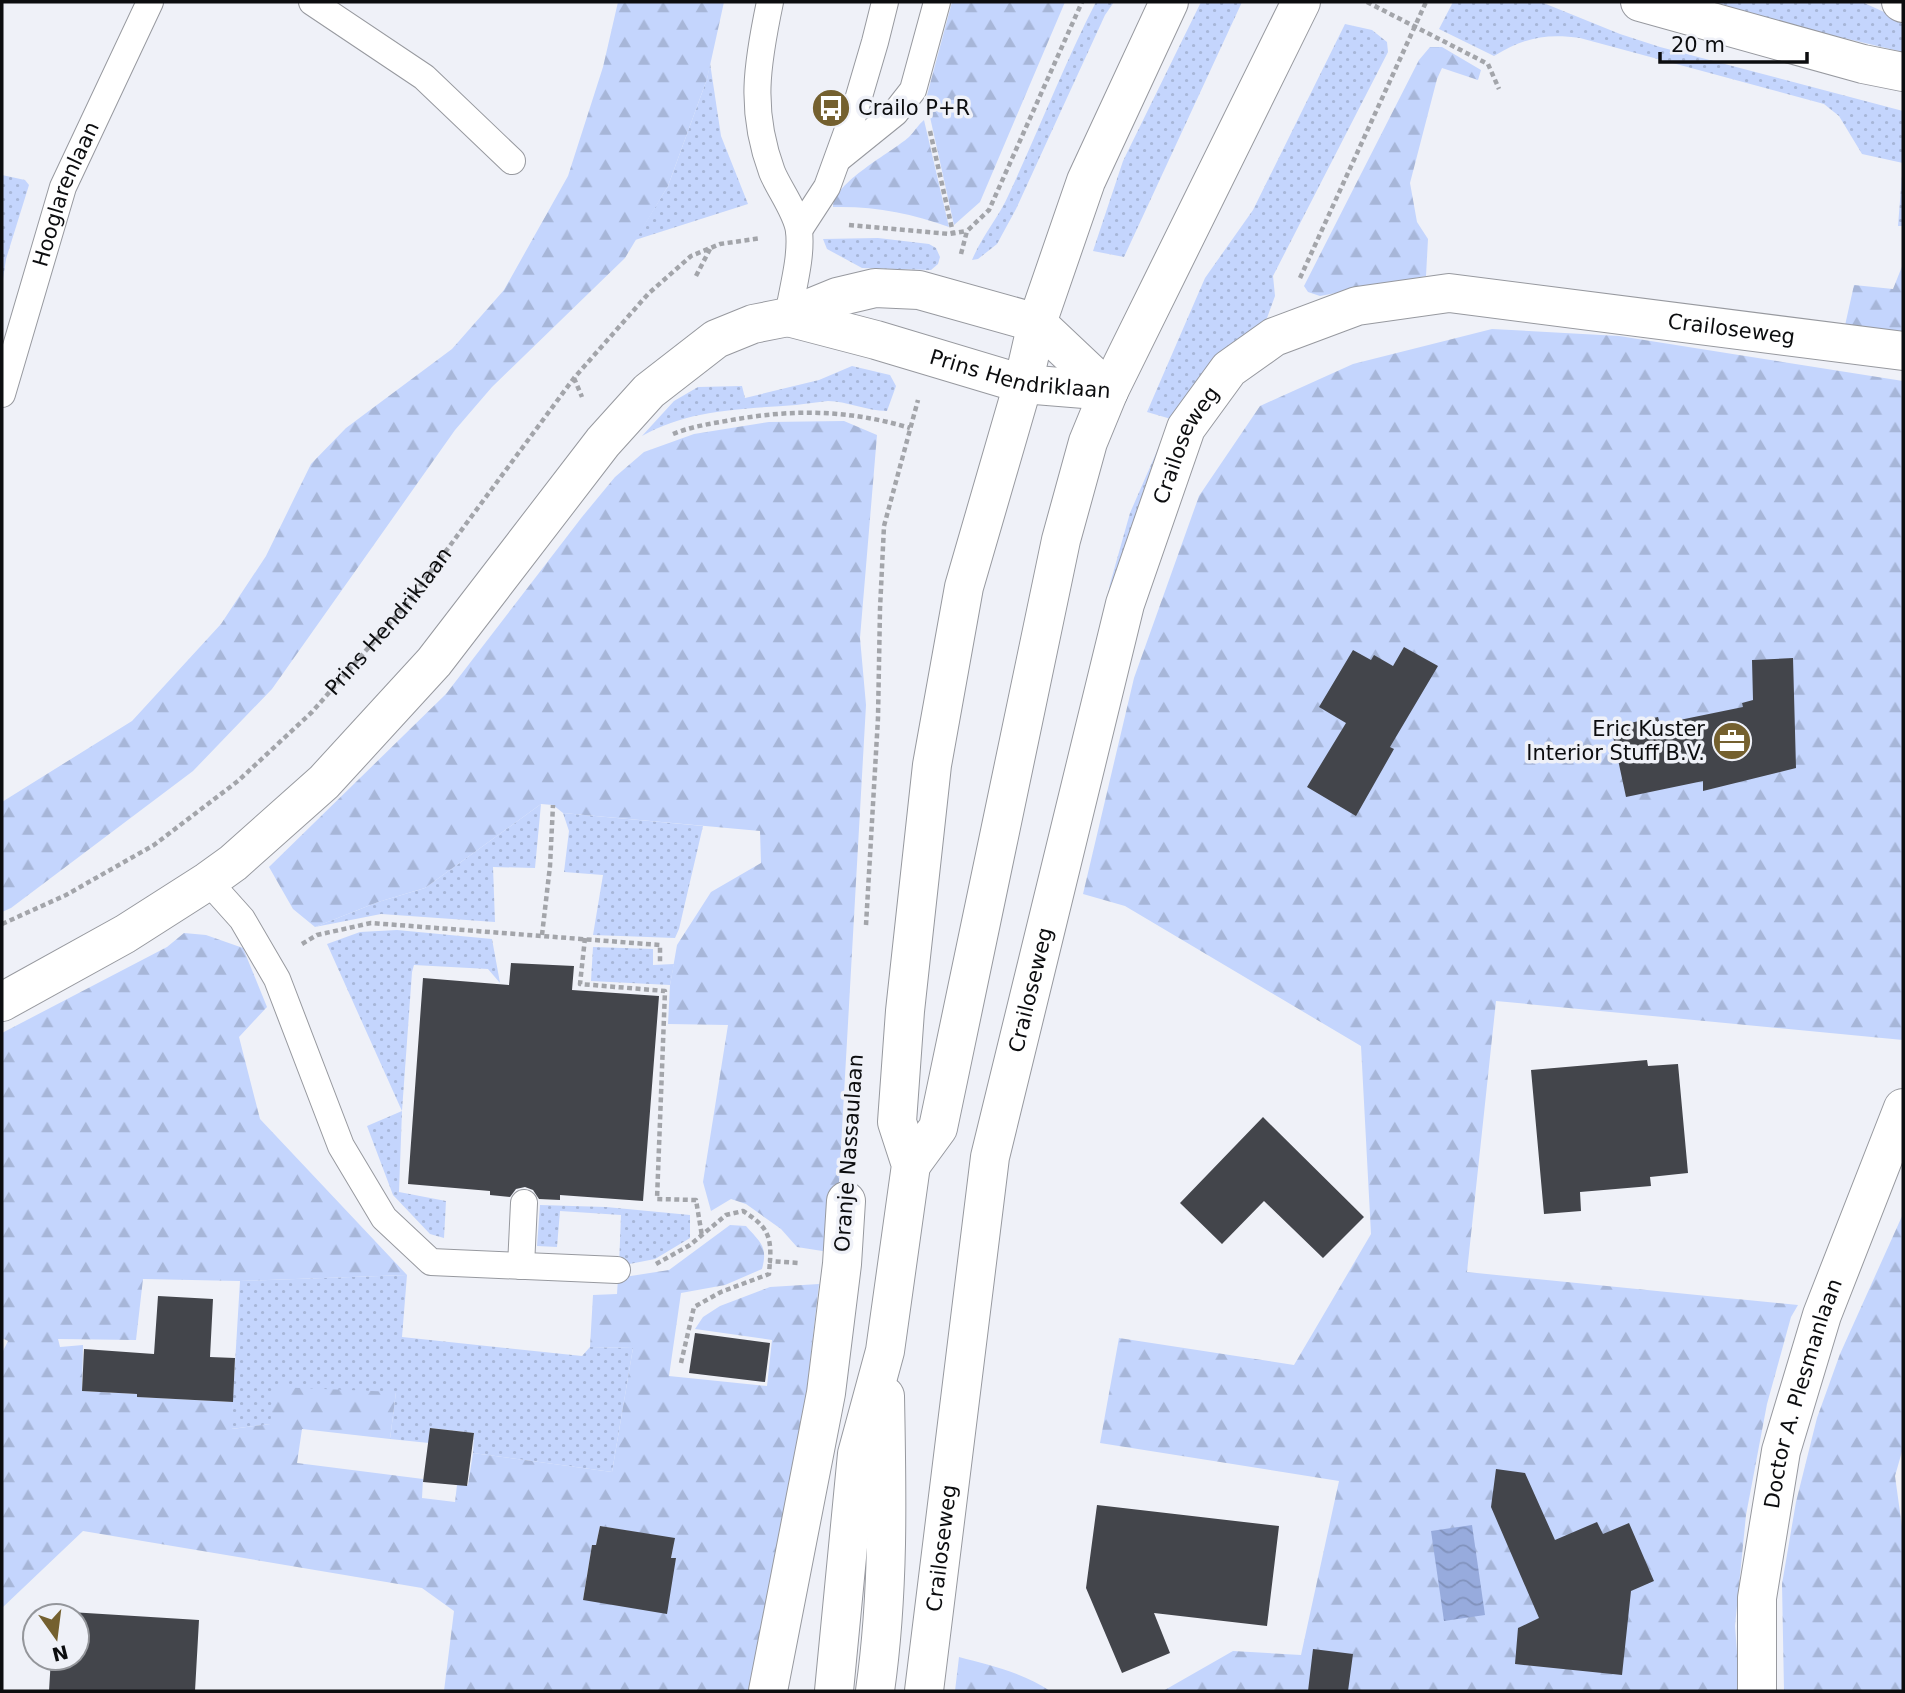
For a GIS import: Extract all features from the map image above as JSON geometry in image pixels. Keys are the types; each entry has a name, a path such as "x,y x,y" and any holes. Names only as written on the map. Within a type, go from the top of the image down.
{"main road":[{"path":"834,1691 856,1454 885,1351 911,1165 897,1122 905,1011 932,765 964,586 1023,384 1037,323 1086,181 1169,2"},
{"path":"911,1165 938,1128 1061,540 1088,442 1109,391 1301,2"},
{"path":"1640,2 1863,64 1903,72"},
{"name":"Prins Hendriklaan","path":"2,1002 125,934 208,881 233,863 324,782 434,662 589,460 649,391 716,339 753,324 788,317 837,298 875,288 919,290 1037,323 1109,391"},
{"name":"Crailoseweg","path":"924,1691 990,1157 1125,604 1186,428 1229,369 1274,337 1357,306 1449,293 1903,351"},
{"name":"Prins Hendriklaan","path":"788,317 1023,384 1109,391"},
{"name":"Doctor A. Plesmanlaan","path":"1757,1691 1757,1598 1780,1451 1822,1315 1903,1108"},
{"name":"Oranje Nassaulaan","path":"768,1691 826,1393 842,1264 846,1201"},
{"path":"874,1691 881,1649 887,1553 885,1351"}],"lane":[{"name":"Hooglarenlaan","path":"2,394 63,187 150,2"},
{"path":"312,2 424,77 512,162"},
{"path":"770,2 761,49 756,106 761,138 773,174 799,230"},
{"path":"788,317 799,230 827,187 876,42 885,2"},
{"path":"837,160 895,113 913,90 937,2"},
{"path":"208,881 242,919 277,979 341,1146 384,1218 431,1262 617,1270"},
{"path":"521,1266 524,1203"}],"path":[{"path":"1367,2 1488,64 1499,89"},
{"path":"1274,337 1413,24 1426,2"},
{"path":"913,90 924,106 953,233"},
{"name":"Prins Hendriklaan","path":"2,924 66,895 154,845 237,781 312,712 406,604 582,369 648,294 691,256 720,244 799,230 853,225 953,233 967,231"},
{"path":"696,276 710,249"},
{"path":"664,436 689,428 768,413 820,411 858,416 910,428"},
{"path":"866,925 878,718 880,609"},
{"path":"542,935 550,866 553,805"},
{"path":"267,963 317,935 371,923 660,945 660,964"},
{"path":"585,938 580,984 665,991 657,1199 696,1200 702,1236"},
{"name":"Oranje Nassaulaan","path":"846,1201 852,1119"},
{"path":"617,1270 653,1265 690,1245 726,1215 743,1211 761,1222 771,1244 769,1274 721,1292 694,1307 681,1363"},
{"path":"769,1261 842,1264"}],"green space":[{"path":"618,2 724,2 707,79 668,186 625,258 492,387 455,430 272,689 193,771 11,908 2,912 2,802 132,721 221,624 266,556 311,464 346,428 452,349 504,290 568,176 603,67"},
{"path":"952,2 1065,2 980,202 954,225 926,99"},
{"path":"1096,2 1114,2 1105,15 1016,209 997,244 978,259 972,260 1005,202"},
{"path":"1201,2 1242,2 1124,257 1093,251 1123,161"},
{"path":"1453,2 1541,2 1660,47 1903,111 1903,163 1862,154 1839,116 1824,104 1580,38 1535,38 1494,56 1439,29"},
{"path":"1691,2 1862,2 1895,17 1903,25 1903,52"},
{"path":"1345,24 1372,30 1387,42 1388,52 1273,276 1275,296 1267,318 1247,334 1164,443 1145,486 1123,556 1095,663 1110,584 1130,513 1171,419 1147,412 1205,278 1253,210"},
{"path":"1430,47 1442,47 1481,70 1478,80 1442,68 1437,79 1410,183 1417,222 1428,239 1426,276 1320,296 1308,292 1304,286 1419,60"},
{"path":"710,63 721,136 748,204 635,240 668,186 707,79"},
{"path":"924,120 949,227 892,211 833,207 836,197 853,178 909,137"},
{"path":"1903,163 1903,226 1898,226"},
{"path":"2,175 25,180 29,185 6,259 2,286"},
{"path":"878,238 929,244 936,248 940,257 938,264 931,270 862,268 827,249 823,239"},
{"path":"1903,264 1903,337 1844,330 1854,285 1893,289"},
{"path":"1492,329 1619,336 1903,381 1903,1040 1496,1001 1467,1272 1798,1305 1791,1317 1767,1404 1746,1515 1735,1626 1740,1691 1163,1691 1233,1651 1301,1655 1339,1481 1100,1443 1119,1338 1294,1365 1371,1234 1361,1046 1125,906 1083,894 1134,678 1199,496 1260,406 1353,364"},
{"path":"852,366 890,375 896,386 887,411 828,401 736,409 678,420 642,436 674,401 698,387 742,386 745,398 819,380"},
{"path":"844,421 877,435 860,638 866,705 835,1253 797,1247 781,1229 746,1204 731,1199 711,1211 703,1182 728,1025 668,1024 670,985 677,945 711,892 761,863 760,831 563,813 553,805 541,804 425,888 378,902 315,927 293,909 269,867 446,694 582,517 615,477 644,452 694,434 769,422"},
{"path":"541,804 535,868 493,867 495,922 381,914 315,927 378,902 425,888"},
{"path":"563,813 703,826 675,938 593,935 603,875 564,872 569,831"},
{"path":"397,930 492,939 500,983 488,969 414,965 402,1111 327,944 360,932"},
{"path":"184,933 206,935 243,948 267,1007 239,1037 260,1119 407,1275 240,1281 143,1279 136,1340 58,1339 60,1347 83,1345 82,1391 233,1402 232,1429 270,1424 275,1387 396,1392 390,1439 302,1429 297,1463 423,1479 422,1498 455,1502 457,1485 468,1485 473,1453 612,1472 633,1348 590,1347 593,1295 617,1294 618,1278 669,1270 730,1225 746,1226 764,1250 762,1269 725,1285 681,1293 669,1376 767,1386 772,1340 695,1329 703,1317 720,1306 770,1287 819,1284 789,1545 762,1691 444,1691 454,1611 422,1588 83,1531 2,1608 2,1353 8,1341 2,1338 2,1033 167,947","holes":["600,1526 674,1539 671,1558 675,1558 583,1600 592,1545 596,1545"]},
{"path":"593,947 653,949 653,965 674,964 670,985 591,981"},
{"path":"402,1111 399,1192 446,1201 444,1238 430,1234 393,1195 367,1126"},
{"path":"540,1205 606,1207 690,1215 690,1238 655,1259 619,1266 621,1215 560,1211 557,1247 537,1246"},
{"path":"1903,1214 1903,1448 1895,1476 1903,1534 1903,1691 1784,1691 1782,1584 1796,1502 1817,1418 1840,1354"},
{"path":"407,1275 402,1337 582,1356 590,1347 633,1348 612,1472 473,1453 474,1433 431,1428 429,1443 390,1439 396,1392 270,1424 231,1429 240,1281"},
{"path":"959,1657 1018,1674 1050,1691 955,1691"}],"water":[{"path":"1472,1525 1485,1615 1444,1621 1431,1531"}],"building":[{"path":"1404,647 1438,666 1390,747 1394,749 1356,816 1307,787 1346,723 1319,707 1353,650 1371,660 1374,655 1393,666"},
{"path":"1793,658 1796,768 1703,791 1703,781 1626,797 1611,727 1658,717 1660,724 1743,707 1742,703 1753,700 1752,660"},
{"path":"511,963 574,966 572,990 659,996 643,1201 560,1195 560,1200 539,1199 533,1190 525,1187 516,1189 510,1197 490,1195 490,1191 408,1184 423,978 509,985"},
{"path":"1647,1060 1648,1066 1678,1064 1688,1173 1650,1177 1651,1186 1580,1192 1581,1211 1544,1214 1531,1070"},
{"path":"1263,1117 1364,1217 1323,1258 1264,1201 1222,1244 1180,1203"},
{"path":"158,1296 213,1299 210,1357 235,1358 233,1402 82,1391 84,1349 154,1354"},
{"path":"695,1333 770,1343 765,1382 689,1373"},
{"path":"430,1428 474,1433 467,1486 423,1482"},
{"path":"1496,1469 1525,1473 1555,1540 1597,1522 1603,1534 1629,1523 1654,1581 1631,1591 1622,1675 1515,1664 1518,1628 1539,1618 1491,1507"},
{"path":"1097,1505 1279,1526 1267,1626 1154,1613 1170,1653 1122,1673 1086,1588"},
{"path":"600,1526 675,1538 671,1558 676,1558 667,1614 583,1600 592,1545 596,1545"},
{"path":"91,1613 199,1620 195,1691 49,1691 50,1672 91,1672"},
{"path":"1313,1649 1353,1654 1348,1691 1308,1691"}],"place":[{"name":"Crailo P+R","path":"831,108"},
{"name":"Eric Kuster Interior Stuff B.V.","path":"1732,741"}]}
